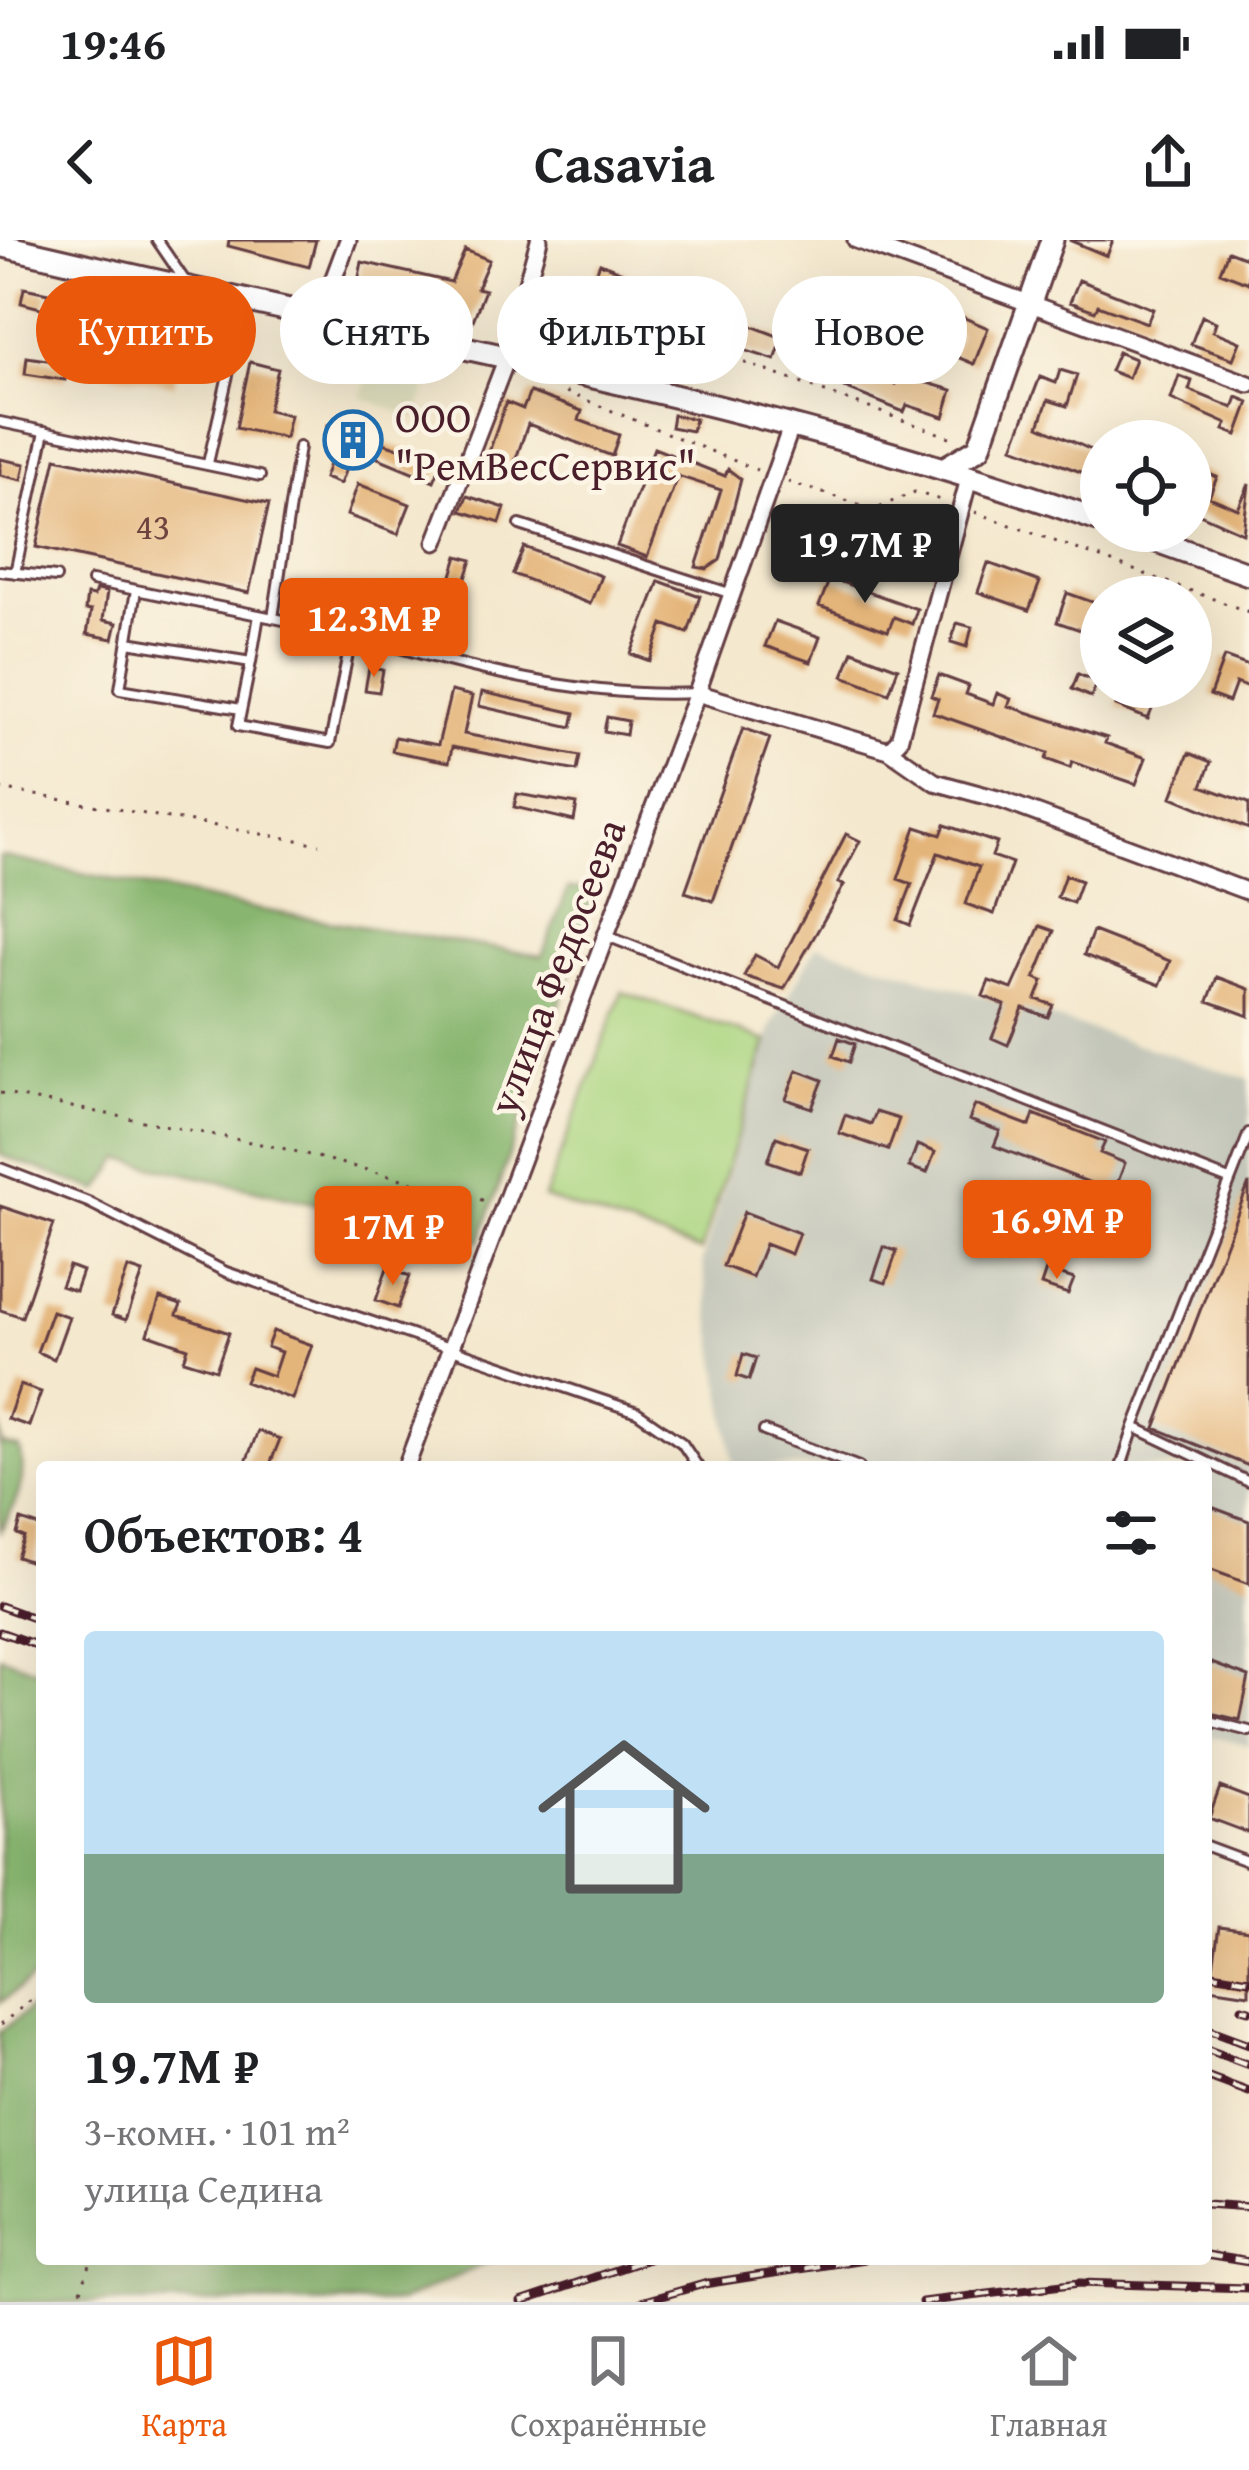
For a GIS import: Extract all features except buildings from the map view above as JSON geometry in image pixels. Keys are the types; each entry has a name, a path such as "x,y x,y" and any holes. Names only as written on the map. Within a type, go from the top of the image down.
{"main road":[{"path":"945,468 979,448 1052,240"},
{"path":"16,245 144,276"},
{"path":"633,384 970,475 1080,514"},
{"path":"1188,552 1249,574"}],"street":[{"path":"335,276 348,240"},
{"path":"526,276 539,240"},
{"path":"856,240 1249,384"},
{"path":"436,542 497,381"},
{"name":"улица Федосеева","path":"408,1461 697,693 791,427"},
{"path":"889,750 899,740 970,475"},
{"path":"697,693 889,750 935,782 1001,800 1249,892"}],"lane":[{"path":"157,240 182,276"},
{"path":"208,463 226,384"},
{"path":"0,422 260,476"},
{"path":"15,574 45,431"},
{"path":"273,618 299,446"},
{"path":"520,525 732,594"},
{"path":"0,571 56,578"},
{"path":"92,581 352,634 518,676 649,696 697,693"},
{"path":"136,590 120,689 241,709"},
{"path":"259,615 238,726 331,743 352,634"},
{"path":"128,642 251,662"},
{"path":"606,935 1229,1180"},
{"path":"1123,1461 1249,1133"},
{"path":"0,1168 88,1202 226,1272 637,1412 682,1443 694,1461"},
{"path":"1134,1427 1205,1461"},
{"path":"764,1431 843,1461"},
{"path":"1212,1464 1249,1482"},
{"path":"1212,1722 1249,1731"},
{"path":"1212,1848 1249,1862"}],"path":[{"path":"748,364 979,448"},
{"path":"546,384 773,477 874,509 915,492 1249,612"},
{"path":"0,789 320,844"},
{"path":"0,1093 286,1149 504,1207"},
{"path":"0,2025 36,1996"},
{"path":"76,2302 90,2265"}],"shaded area":[{"path":"366,384 427,388 415,418 361,397"},
{"path":"817,945 1249,1079 1249,1746 1212,1737 1212,1461 733,1461 702,1262 772,1024"}],"green space":[{"path":"0,856 249,908 542,956 568,889 592,888 585,929 480,1241 121,1159 99,1191 0,1155"},
{"path":"622,992 767,1041 701,1251 544,1198"},
{"path":"0,1424 2,1445 20,1449 22,1471 15,1502 0,1531"},
{"path":"0,1656 36,1670 36,1976 0,2003"},
{"path":"36,2004 36,2265 482,2265 400,2302 0,2302 0,2032"}],"railway":[{"path":"0,1606 36,1619"},
{"path":"0,1632 36,1645"},
{"path":"1212,1974 1249,1980"},
{"path":"1242,2008 1249,2010"},
{"path":"1212,2030 1249,2044"},
{"path":"1212,2051 1249,2065"},
{"path":"1212,2078 1249,2092"},
{"path":"1212,2204 1249,2207"},
{"path":"1212,2256 1249,2262"},
{"path":"521,2302 630,2265"},
{"path":"641,2302 704,2284 826,2265"},
{"path":"922,2302 1079,2283 1249,2288"}],"place":[{"name":"ООО \"РемВесСервис\"","path":"353,440"}]}
